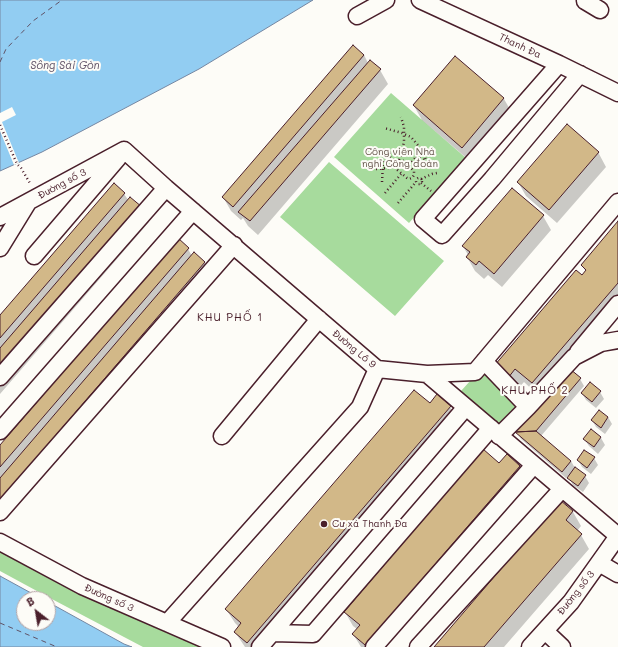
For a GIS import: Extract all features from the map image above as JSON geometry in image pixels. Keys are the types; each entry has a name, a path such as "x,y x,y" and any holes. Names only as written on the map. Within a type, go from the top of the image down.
{"street":[{"path":"357,16 386,0"},
{"name":"Thanh Đa","path":"420,0 618,93"},
{"path":"586,0 600,10"},
{"path":"559,64 423,219 442,235 492,179 580,74"},
{"path":"34,256 124,150"},
{"name":"Đường số 3","path":"0,217 124,150"},
{"name":"Đường Lô 9","path":"124,150 166,188 377,369 427,374 475,372 618,202"},
{"path":"472,164 492,179"},
{"path":"0,377 166,188"},
{"path":"0,248 33,200"},
{"path":"0,431 193,211"},
{"path":"0,512 234,245"},
{"path":"272,633 313,634 495,432 528,407 574,357 618,304"},
{"path":"222,436 319,319"},
{"path":"574,357 601,344 618,340"},
{"path":"484,361 528,407"},
{"path":"167,623 360,407 377,369"},
{"path":"427,374 618,536"},
{"path":"260,647 466,407"},
{"path":"374,647 534,465"},
{"path":"418,647 562,489"},
{"name":"Đường số 3","path":"530,647 571,602 618,536"},
{"name":"Đường số 3","path":"0,542 82,586 222,647"},
{"path":"599,563 618,574"},
{"path":"545,630 562,647"}],"path":[{"path":"376,169 388,168 399,160 404,141 401,117"},
{"path":"0,125 17,164 21,168 33,200"},
{"path":"382,182 382,169 385,156 388,153 407,151 421,159 426,160 422,150 411,137 384,128"},
{"path":"409,165 422,150"},
{"path":"387,154 395,163 394,168 401,174 409,179 413,176"},
{"path":"399,160 404,161 409,165 414,171 413,176 419,184 421,183 421,179"},
{"path":"398,203 418,178 421,179 437,173"},
{"path":"385,193 401,174"}],"green space":[{"name":"Công viên Nhà nghỉ Công đoàn","path":"391,93 466,158 409,223 334,157"},
{"path":"329,162 444,261 395,316 280,217"},
{"path":"480,370 486,371 519,405 500,428 461,396 461,391"},
{"path":"0,551 96,601 201,647 143,647 56,601 56,591 37,591 0,571"}],"water":[{"name":"Sông Sài Gòn","path":"0,0 313,0 199,69 42,152 0,171"},
{"path":"0,576 27,591 16,591 16,631 56,631 56,606 132,647 0,647"}],"pier":[{"path":"12,107 16,115 2,122 19,163 14,165 0,131 0,113"}],"building":[{"path":"353,45 364,55 233,207 222,197"},
{"path":"455,56 504,98 462,148 413,105"},
{"path":"370,60 381,69 250,221 238,212"},
{"path":"567,124 599,152 549,210 517,182"},
{"path":"114,183 125,193 0,338 0,315"},
{"path":"512,188 544,215 494,274 479,261 476,265 466,257 470,252 462,246"},
{"path":"130,197 142,207 0,371 0,348"},
{"path":"618,221 618,283 532,383 515,369 508,378 494,366 576,270 582,275 586,270 581,265"},
{"path":"178,238 189,248 0,467 0,445"},
{"path":"194,252 205,262 0,500 0,478"},
{"path":"570,369 581,378 536,431 515,432"},
{"path":"590,382 601,391 592,402 581,393"},
{"name":"Cư xá Thanh Đa","path":"414,390 430,403 437,394 451,406 247,643 234,632 241,623 225,609"},
{"path":"599,410 608,417 601,428 591,420"},
{"path":"591,429 601,437 594,447 583,439"},
{"path":"536,431 571,461 562,472 515,432"},
{"path":"483,449 499,463 507,454 520,466 365,645 352,634 360,625 344,612"},
{"path":"584,450 595,457 587,468 577,460"},
{"path":"575,467 586,475 578,486 567,478"},
{"path":"560,500 573,511 566,520 582,534 484,647 434,647"}],"ferry route":[{"path":"0,62 6,49 33,21 62,0"},
{"path":"0,623 57,647"}],"place":[{"name":"Cư xá Thanh Đa","path":"324,524"}],"district":[{"name":"KHU PHỐ 1","path":"230,318"},
{"name":"KHU PHỐ 2","path":"535,391"}]}
